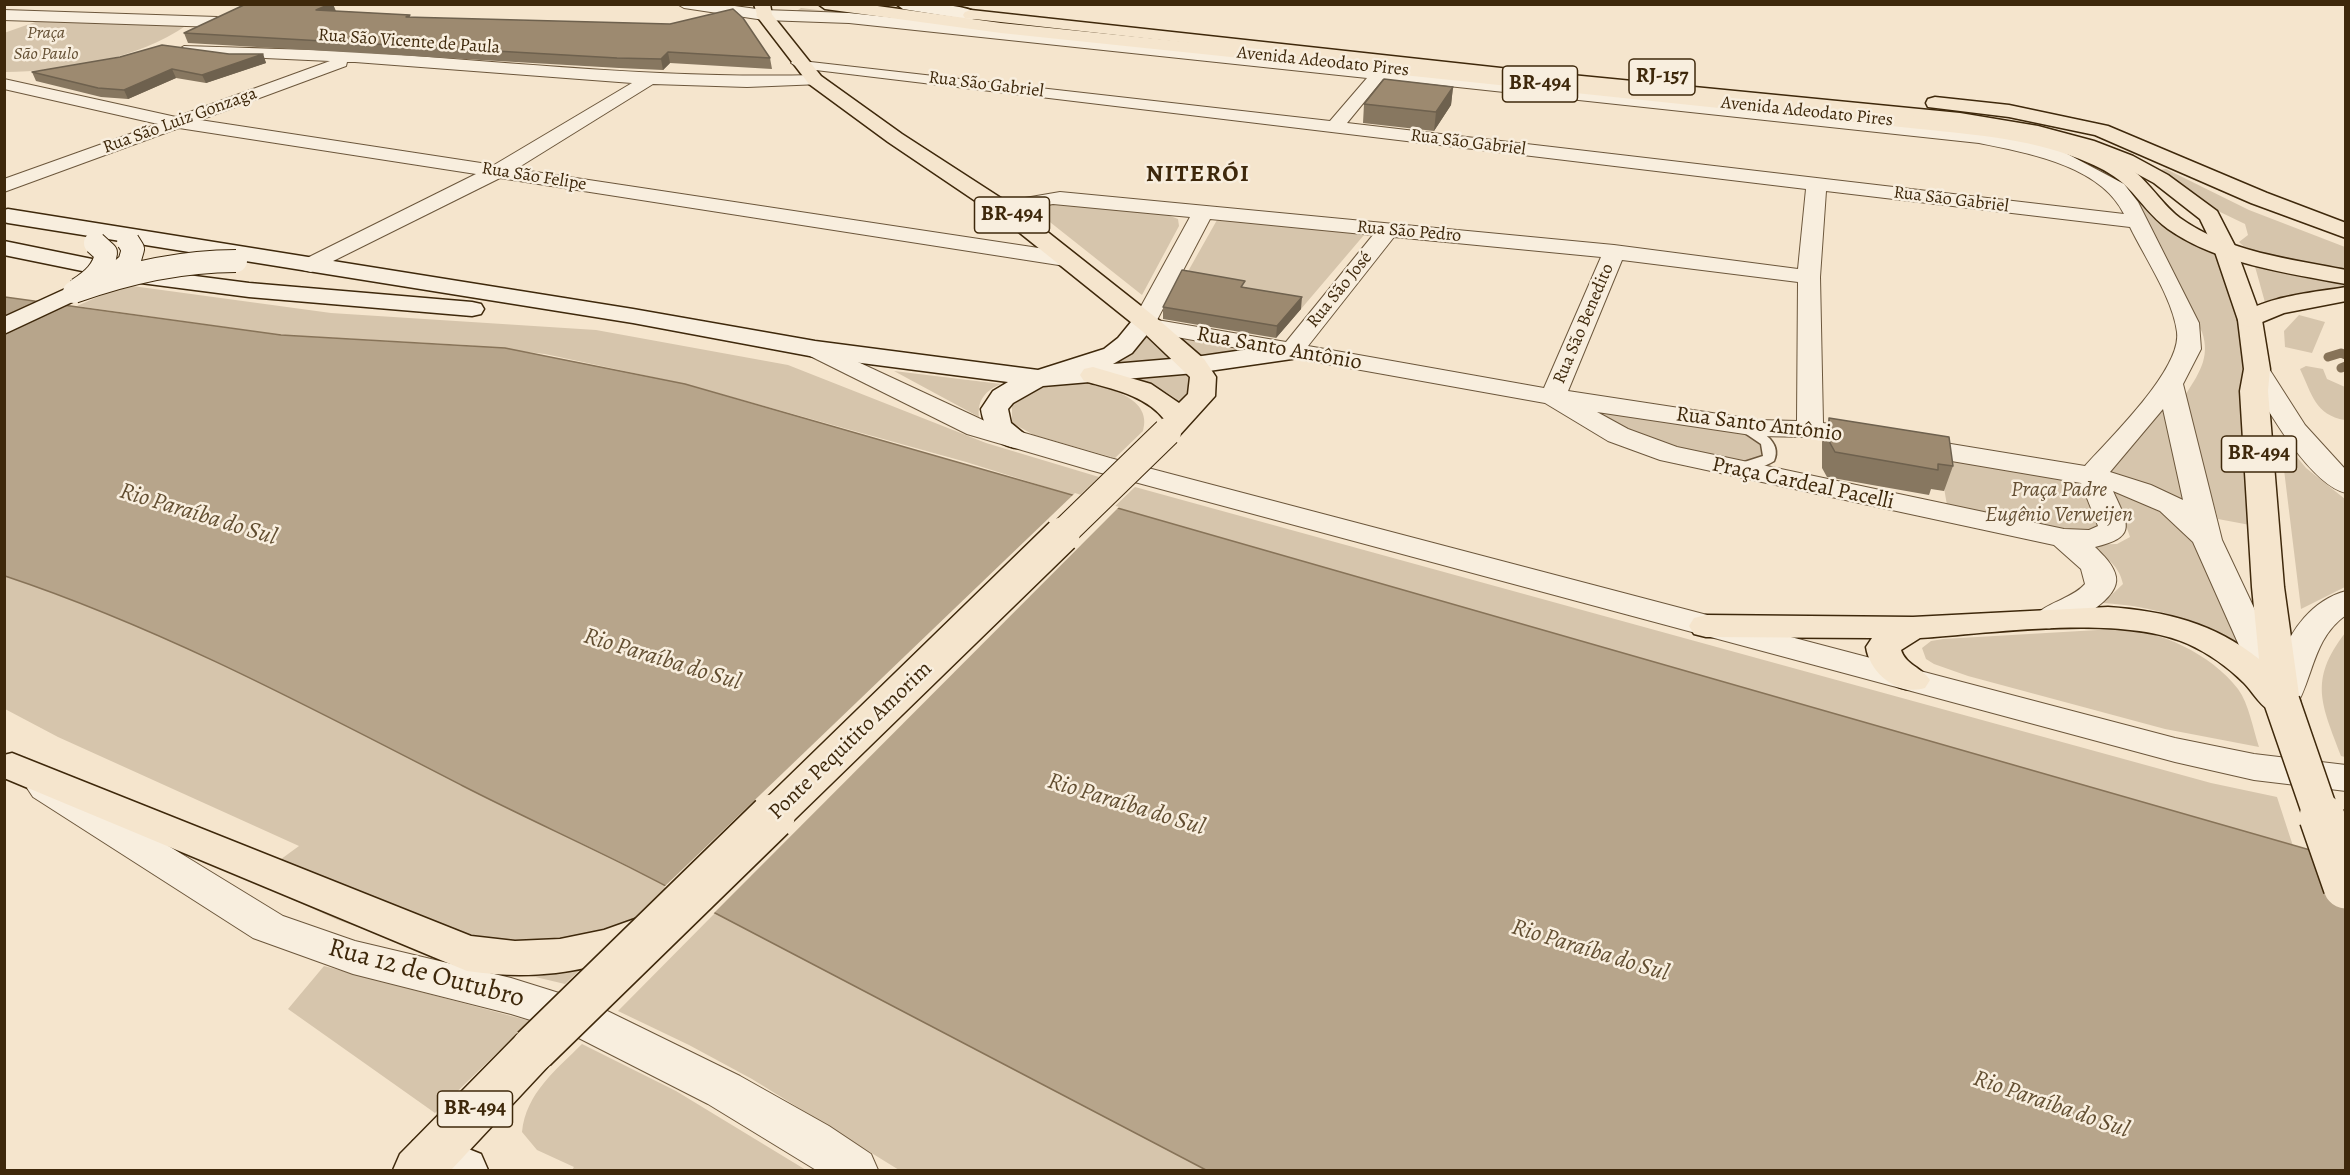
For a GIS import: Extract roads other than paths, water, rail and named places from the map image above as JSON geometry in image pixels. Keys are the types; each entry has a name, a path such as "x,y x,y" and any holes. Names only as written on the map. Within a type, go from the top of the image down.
{"main road":[{"name":"Avenida Adeodato Pires","path":"825,4 1013,30 2008,135 2079,152 2116,168 2129,176 2178,226 2224,246 2283,264 2346,277"},
{"name":"BR-494","path":"903,4 1672,91 1960,119 2037,132 2079,143 2126,160 2173,187 2209,216 2224,246 2250,320 2257,369 2254,391 2268,587 2281,685"},
{"path":"925,4 964,10"},
{"name":"BR-494","path":"760,8 799,63 814,80 895,138 1013,216 1148,324 1195,365"},
{"name":"RJ-157","path":"964,10 2009,111 2101,130 2259,198 2346,231"},
{"path":"1672,91 1870,97"},
{"path":"6,215 110,239 301,263 633,316 815,349 1042,378 1195,365 1292,351"},
{"path":"110,239 133,249 132,258 111,279"},
{"path":"74,292 97,274 105,264 110,239"},
{"path":"4,248 141,276 260,291 468,309 633,316"},
{"path":"4,327 74,292 111,279 173,263 236,261 301,263"},
{"path":"2250,320 2277,307 2346,294"},
{"path":"1019,441 998,425 996,405 1010,391 1113,355 1148,324"},
{"name":"Ponte Pequitito Amorim","path":"437,1166 534,1049 1196,403 1204,390 1203,377 1195,365"},
{"path":"1093,375 1151,395 1170,408 1173,426"},
{"path":"1706,626 1913,628 2115,616 2138,618 2180,628 2206,638 2281,685 2346,886"},
{"path":"1912,680 1891,667 1884,657 1883,647 1913,628"},
{"path":"8,764 467,952 490,957 540,960 567,957 611,945 661,926"}],"street":[{"path":"4,29 69,4"},
{"path":"684,4 760,8 1979,137 2051,153 2076,164 2117,188 2124,195 2190,330 2191,340 2187,356 2170,384 2092,476"},
{"path":"4,15 217,22 236,13"},
{"name":"Rua São Vicente de Paula","path":"217,22 170,43 194,52 355,57 650,79 747,82 814,80"},
{"name":"Rua São Luiz Gonzaga","path":"4,186 355,57"},
{"name":"Rua São Gabriel","path":"799,63 2138,222"},
{"path":"4,78 31,74"},
{"path":"1334,127 1379,74"},
{"path":"301,263 498,171 650,79"},
{"name":"Rua São Felipe","path":"4,84 175,122 1065,259"},
{"path":"1810,429 1809,277 1816,184"},
{"name":"Rua São Pedro","path":"1013,216 1026,203 1046,198 1614,252 1809,277"},
{"path":"1148,324 1203,212"},
{"name":"Rua São José","path":"1292,351 1388,230"},
{"name":"Rua São Benedito","path":"1553,397 1614,252"},
{"name":"Rua Santo Antônio","path":"1148,324 1553,397 1739,426 1810,429 2092,476 2127,484 2169,502 2187,515 2207,540 2281,685"},
{"path":"815,349 977,428 1019,441 2175,750 2254,767 2346,778"},
{"path":"2257,369 2304,445 2324,468 2346,485"},
{"path":"2170,384 2207,540"},
{"name":"Praça Cardeal Pacelli","path":"1553,397 1618,435 1641,445 1701,463 2064,538 2094,538 2104,536 2112,530 2110,514 2092,476"},
{"path":"2049,619 2085,602 2100,588 2102,580 2101,571 2094,562 2064,538"},
{"path":"2281,685 2316,621 2346,601"},
{"name":"Rua 12 de Outubro","path":"8,764 268,927 353,957 511,996 576,1016 724,1090 812,1141 854,1170"}],"lane":[{"path":"1733,469 1761,463 1769,459 1771,451 1770,445 1764,438 1739,426"}],"water":[{"name":"Rio Paraíba do Sul","path":"5,297 281,335 505,348 685,384 2345,860 2345,1170 1206,1170 653,879 294,700 123,620 5,576"}],"waterway":[{"path":"2328,357 2341,353 2346,355"},
{"path":"2341,368 2346,366"}],"district":[{"name":"NITERÓI","path":"1198,175"}],"park label":[{"name":"Praça São Paulo","path":"46,44"},
{"name":"Praça Padre Eugênio Verweijen","path":"2059,504"}]}
